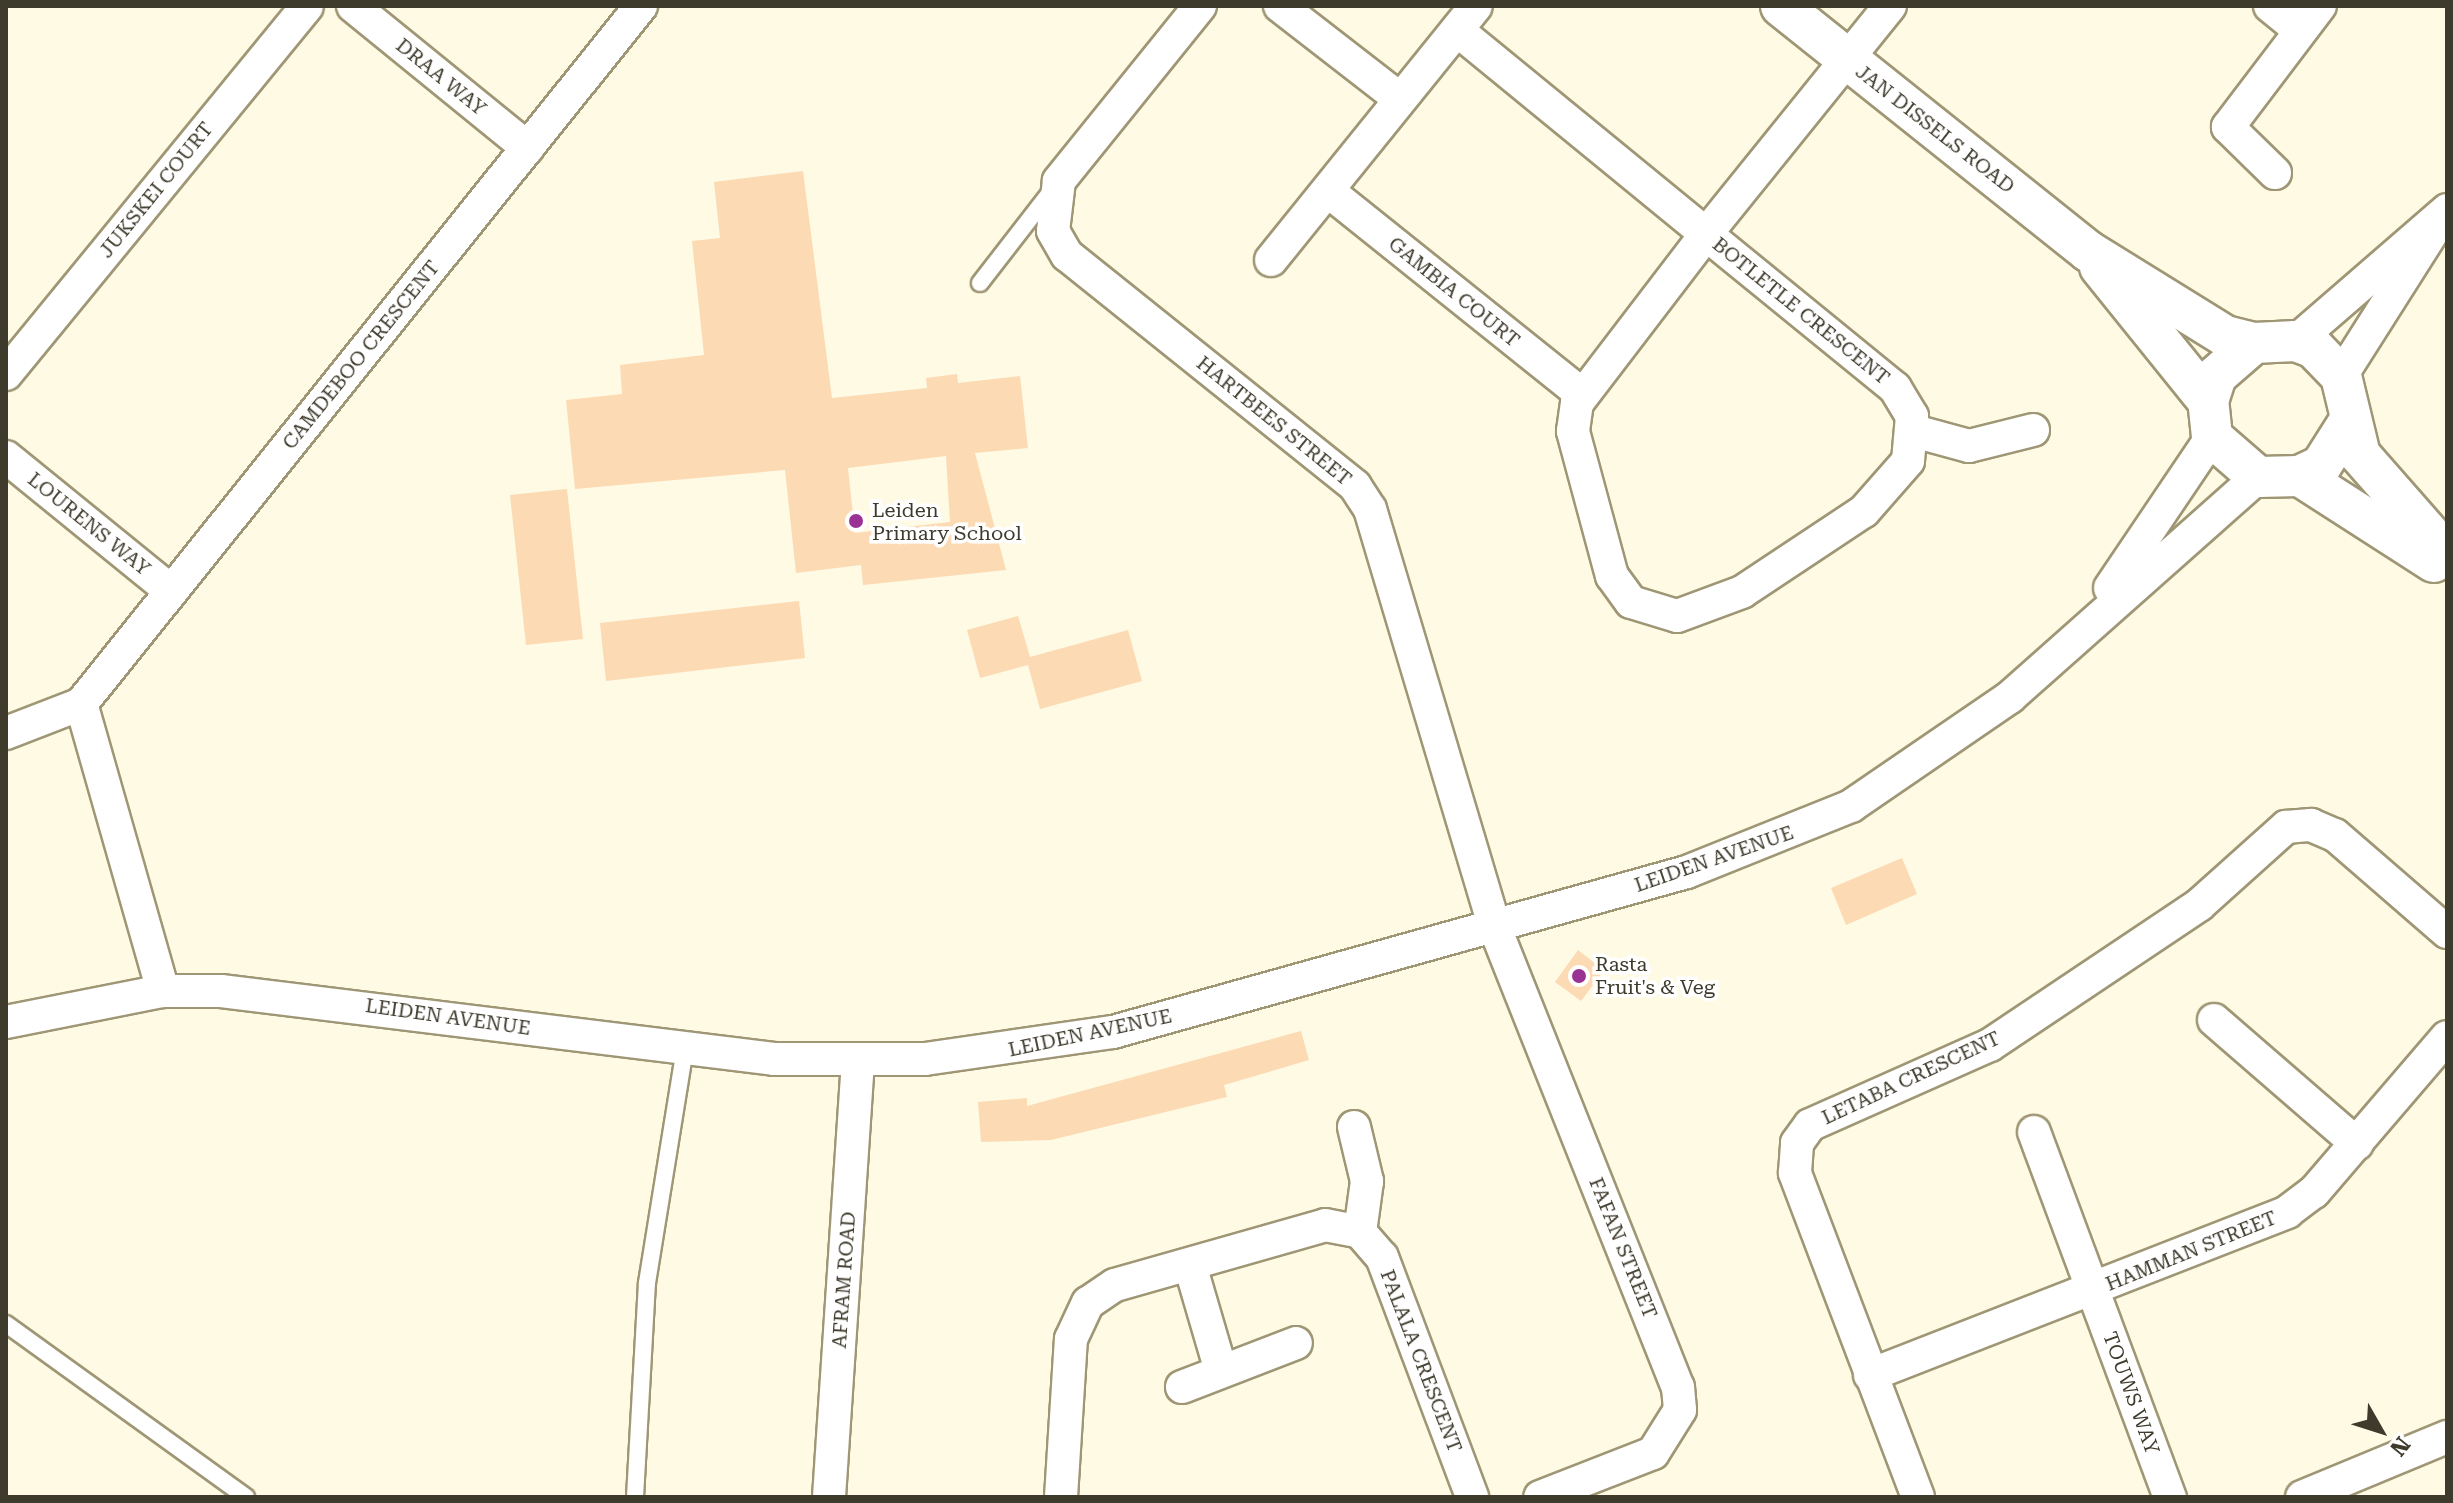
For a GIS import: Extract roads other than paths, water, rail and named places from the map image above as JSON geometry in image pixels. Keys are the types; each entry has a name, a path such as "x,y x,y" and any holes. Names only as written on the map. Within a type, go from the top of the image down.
{"street":[{"name":"JUKSKEI COURT","path":"6,374 307,6"},
{"name":"DRAA WAY","path":"353,6 528,148"},
{"name":"CAMDEBOO CRESCENT","path":"81,704 641,6"},
{"name":"HARTBEES STREET","path":"1200,6 1059,181 1051,221 1067,255 1364,496 1495,928"},
{"path":"1280,6 1400,99"},
{"name":"JAN DISSELS ROAD","path":"1781,6 2088,251 2225,336 2254,343"},
{"name":"BOTLETLE CRESCENT","path":"1706,234 1895,388 1914,431 1908,461 1864,511 1742,592 1661,615 1631,602 1612,576 1573,431 1581,394 1706,234 1890,6"},
{"path":"2270,6 2310,18 2228,127 2275,173"},
{"path":"1271,260 1467,18 1706,234"},
{"name":"GAMBIA COURT","path":"1328,191 1581,394"},
{"path":"2347,425 2321,466 2300,476 2258,477 2210,419 2216,376 2254,343 2296,341 2446,210"},
{"path":"2446,210 2341,376 2347,425 2360,455 2447,554"},
{"name":"JAN DISSELS ROAD","path":"2088,251 2210,419"},
{"path":"2296,341 2341,376"},
{"name":"LEIDEN AVENUE","path":"2086,624 2210,419"},
{"path":"1914,431 1969,446 2033,430"},
{"name":"LOURENS WAY","path":"6,457 171,591"},
{"path":"2300,476 2447,571"},
{"name":"LEIDEN AVENUE","path":"6,1022 163,991 303,996 685,1049 858,1062 1048,1046 1495,928 1687,872 1851,806 2010,697 2086,624 2258,477"},
{"path":"6,733 81,704 163,991"},
{"name":"LETABA CRESCENT","path":"1918,1497 1795,1173 1797,1143 1810,1125 1990,1045 2199,905 2286,827 2311,825 2335,835 2447,932"},
{"name":"FAFAN STREET","path":"1495,928 1678,1387 1680,1410 1653,1453 1609,1484 1540,1497"},
{"path":"2214,1020 2357,1144"},
{"name":"HAMMAN STREET","path":"1870,1375 2287,1212 2357,1144 2447,1037"},
{"name":"AFRAM ROAD","path":"829,1497 858,1062"},
{"path":"1061,1497 1071,1339 1088,1303 1115,1285 1325,1225 1360,1232 1367,1181 1354,1127"},
{"name":"HAMMAN STREET","path":"2034,1132 2093,1290"},
{"name":"PALALA CRESCENT","path":"1360,1232 1382,1257 1472,1497"},
{"path":"1190,1265 1221,1371"},
{"name":"TOUWS WAY","path":"2093,1290 2170,1497"},
{"path":"1182,1387 1296,1343"},
{"path":"2302,1497 2447,1437"}],"lane":[{"path":"980,283 1059,181"},
{"path":"635,1497 647,1283 685,1049"},
{"path":"6,1324 246,1497"}],"place":[{"name":"Leiden Primary School","path":"856,521"},
{"name":"Rasta Fruit's & Veg","path":"1579,976"}]}
